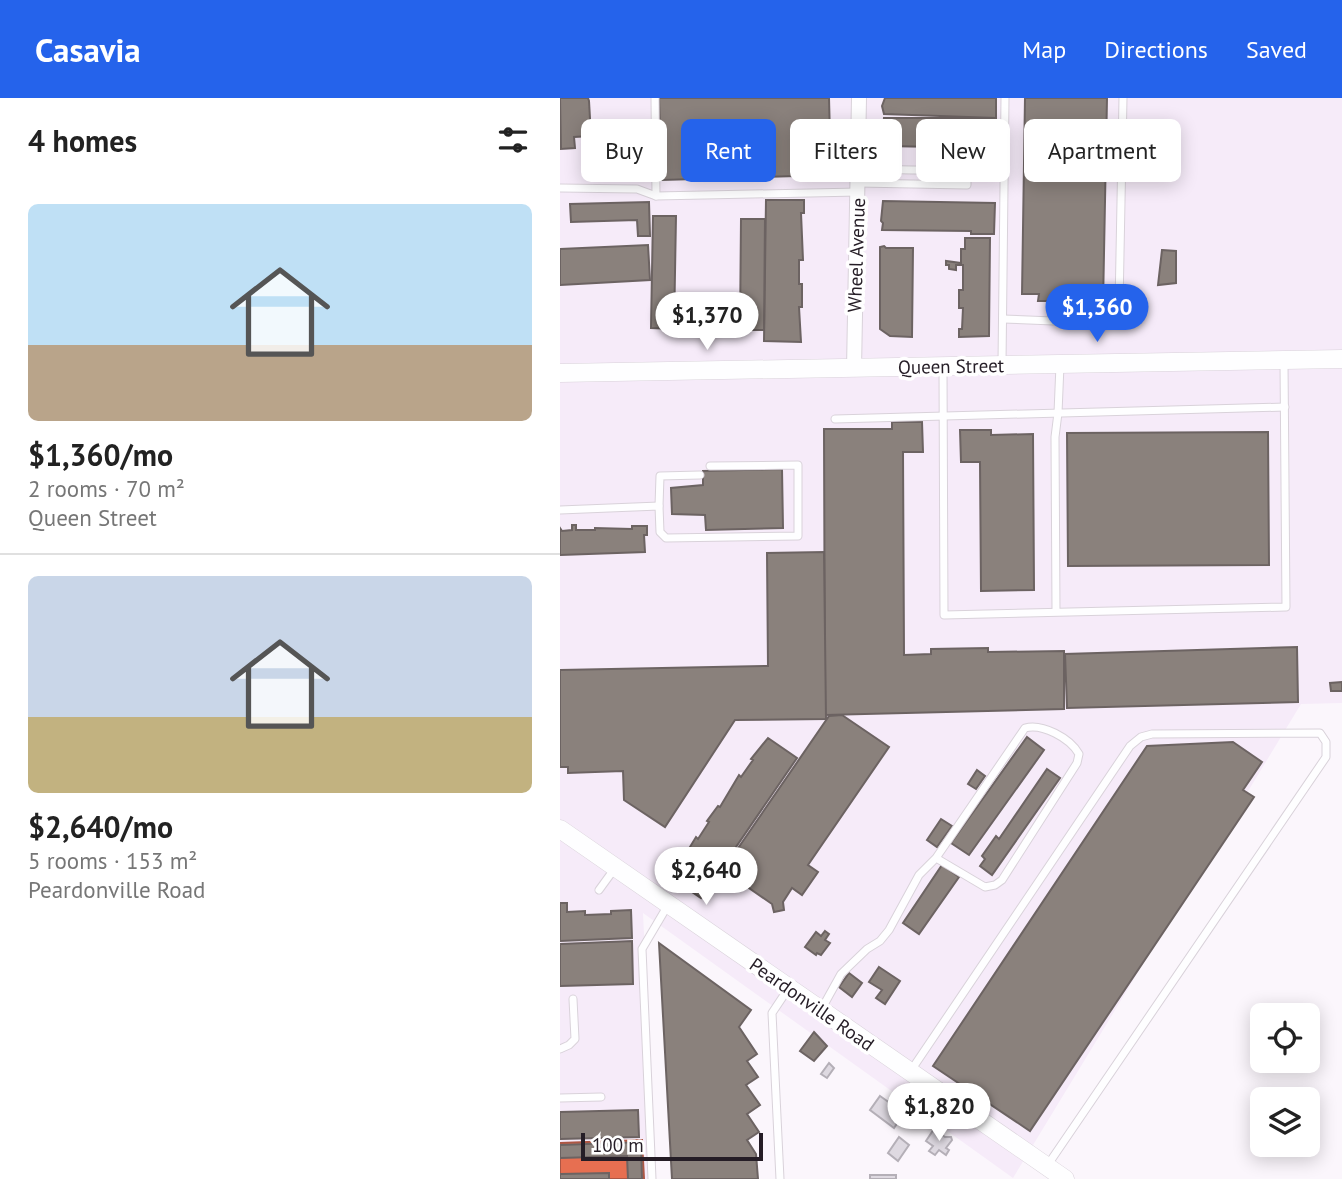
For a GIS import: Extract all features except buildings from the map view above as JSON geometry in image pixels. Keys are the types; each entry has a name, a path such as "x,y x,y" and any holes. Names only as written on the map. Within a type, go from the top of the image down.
{"street":[{"name":"Wheel Avenue","path":"859,98 859,119"},
{"name":"Wheel Avenue","path":"854,369 858,182"},
{"name":"Queen Street","path":"560,373 1342,359"},
{"name":"Peardonville Road","path":"560,829 1065,1179"}],"lane":[{"path":"655,98 656,196"},
{"path":"1002,365 1005,98"},
{"path":"1003,319 1103,323 1115,318 1119,306 1123,98"},
{"path":"868,182 967,185 967,171 902,169"},
{"path":"560,188 637,189 656,196 845,182"},
{"path":"943,366 944,615 1286,607 1283,359"},
{"path":"1056,611 1055,436 1060,364"},
{"path":"835,419 1285,407"},
{"path":"700,475 660,476 660,532 666,538 798,536 798,465 710,466"},
{"path":"560,510 659,506"},
{"path":"821,1011 841,974 889,930 919,875 936,858 1025,728 1042,727 1075,747 1079,754 1077,763 1002,880 985,887 936,858"},
{"path":"910,1072 1130,746 1141,737 1152,734 1320,733 1326,741 1326,757 1046,1166"},
{"path":"599,890 615,867"},
{"path":"652,1179 642,949 668,904"},
{"path":"780,1179 772,1013 789,988"},
{"path":"560,1049 575,1039 573,999"},
{"path":"560,1098 601,1097"}],"shaded area":[{"path":"560,98 1342,98 1342,703 1301,704 1013,1178 643,913 656,1179 560,1179"}]}
